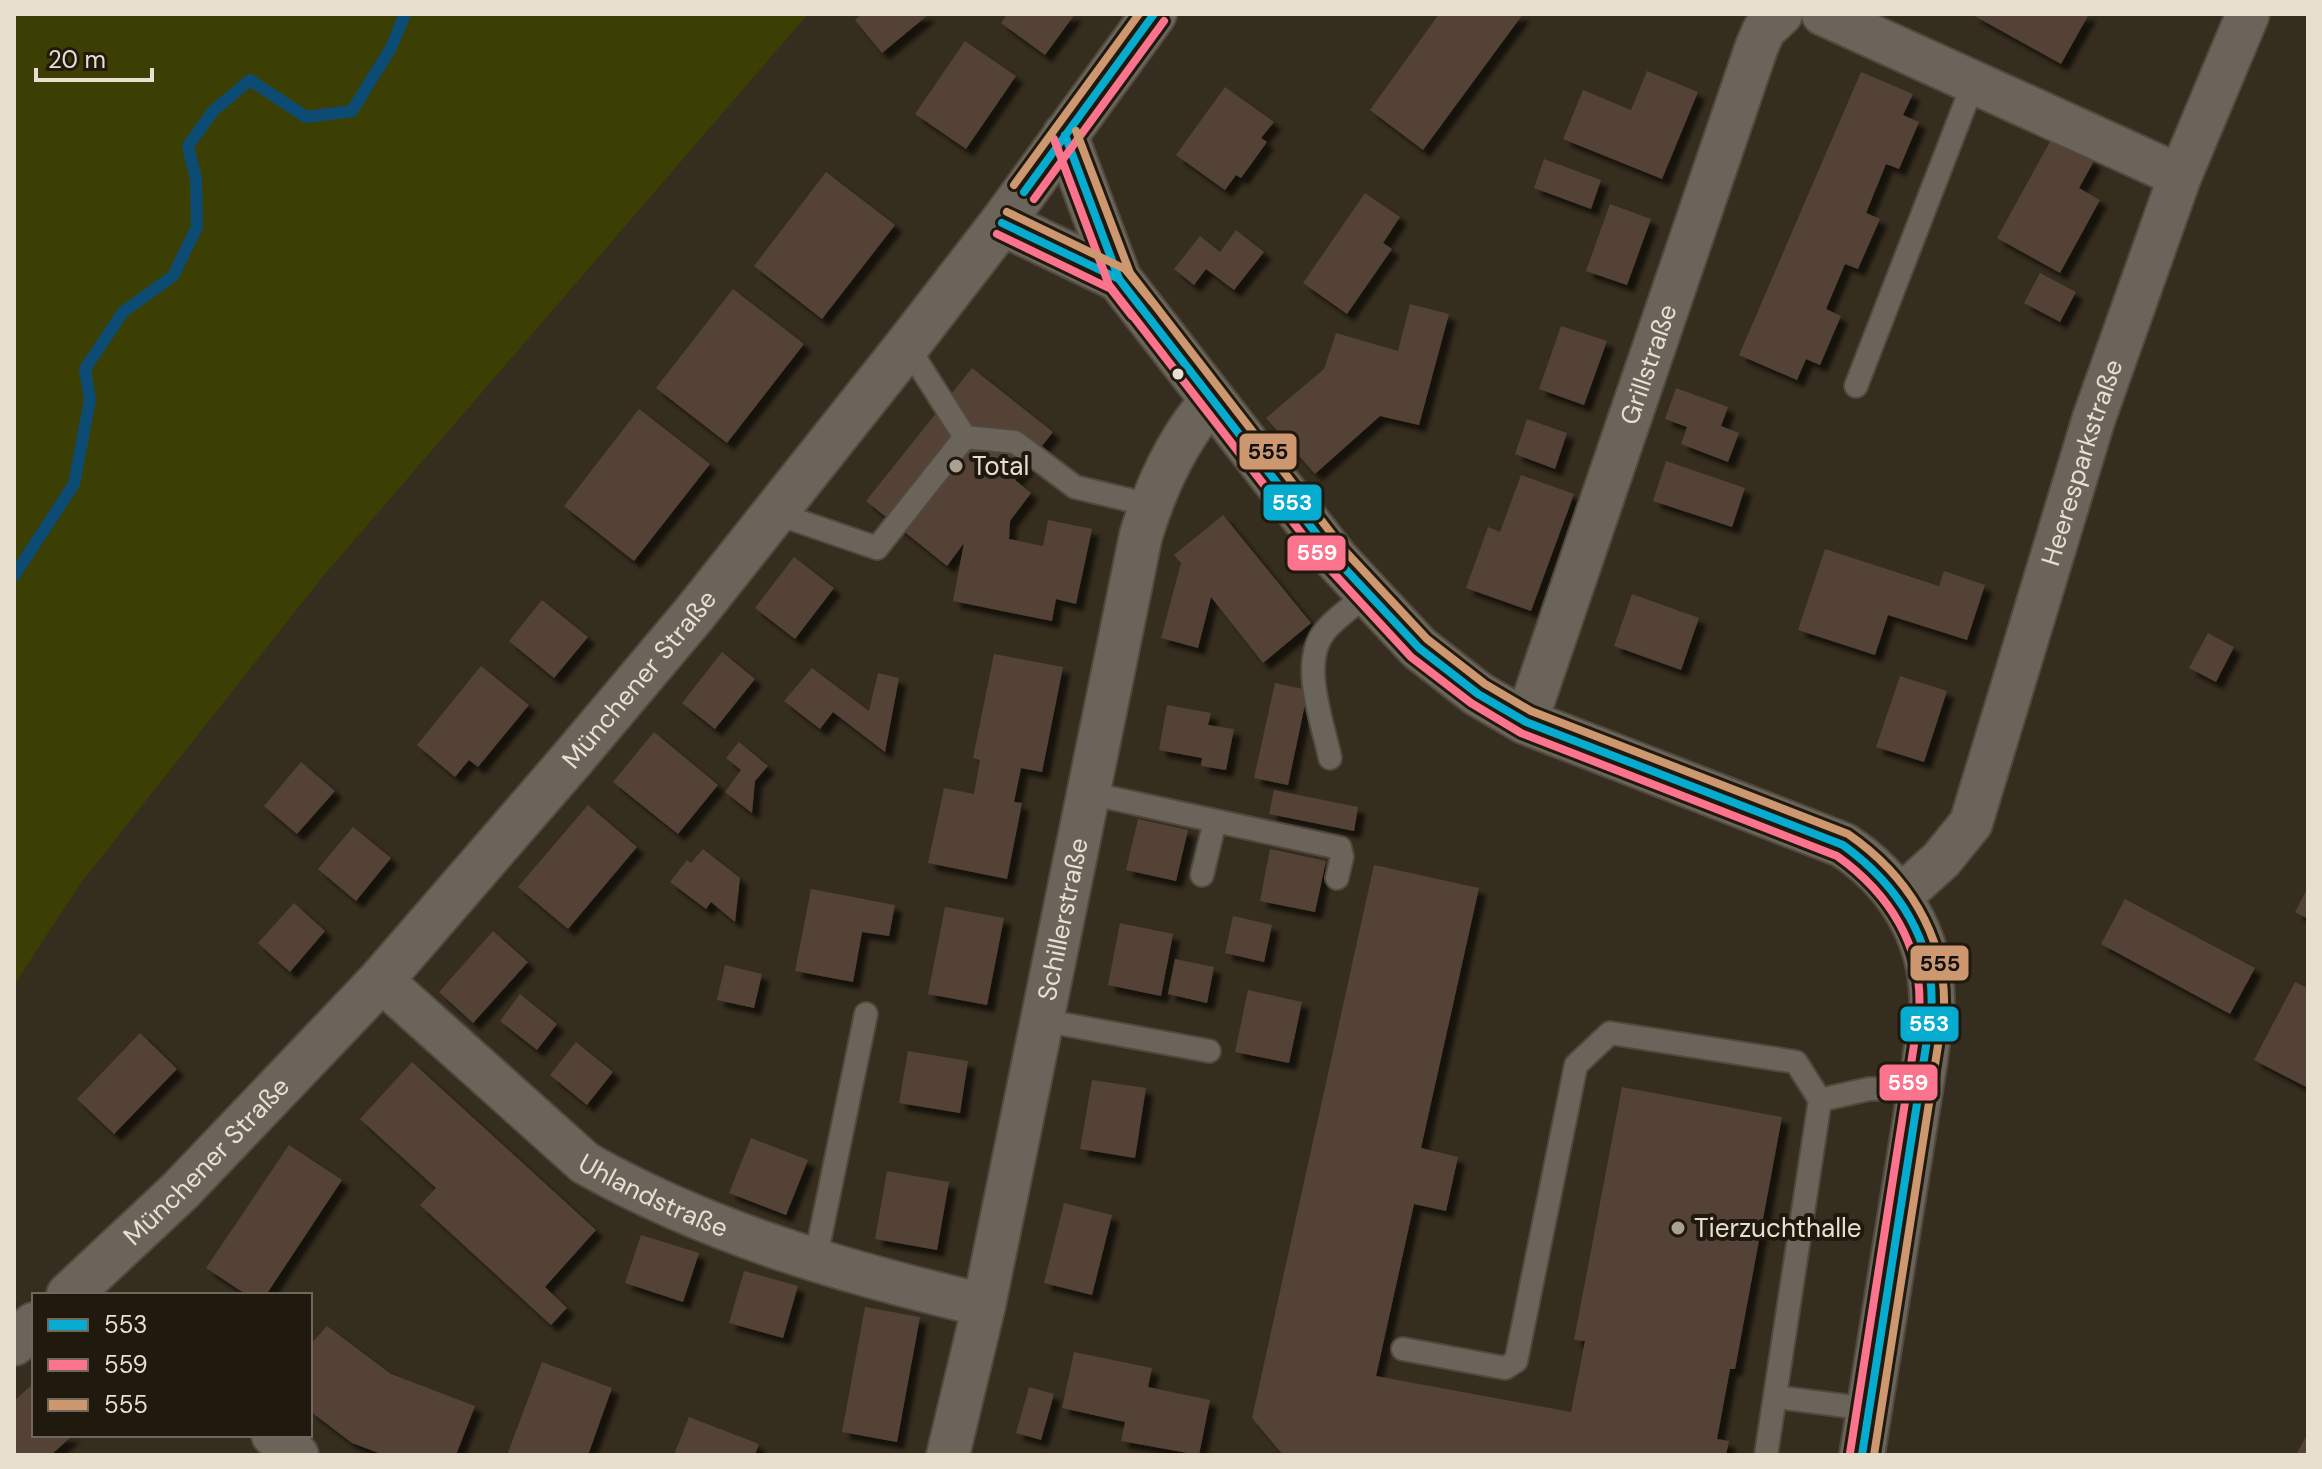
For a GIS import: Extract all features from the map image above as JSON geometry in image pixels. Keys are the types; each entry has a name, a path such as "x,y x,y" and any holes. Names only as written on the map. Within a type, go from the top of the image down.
{"street":[{"name":"Münchener Straße","path":"88,1290 381,980 573,758 775,513 907,346 1002,223 1154,14"},
{"name":"Grillstraße","path":"1526,722 1757,46 1764,30 1781,14"},
{"path":"1823,14 2180,176"},
{"name":"Heeresparkstraße","path":"1900,897 1941,860 1971,823 2094,418 2180,176 2248,14"},
{"path":"1065,135 1119,279 1367,594 1443,668 1502,711 1526,722 1843,845 1865,859 1900,897 1918,932 1932,999 1921,1088 1862,1455"},
{"path":"1002,223 1119,279"},
{"name":"Schillerstraße","path":"948,1455 984,1305 1150,505 1185,434 1212,400"},
{"name":"Uhlandstraße","path":"381,980 585,1163 687,1214 815,1261 984,1305"},
{"path":"14,1343 32,1327"},
{"path":"275,1437 297,1455"}],"lane":[{"path":"1856,386 1973,84"},
{"path":"907,346 965,437"},
{"path":"965,437 1015,442 1075,487 1150,505"},
{"path":"775,513 877,548 965,437"},
{"path":"1330,758 1314,672 1315,654 1323,632 1367,594"},
{"path":"1088,793 1340,848 1342,857 1337,878"},
{"path":"1202,875 1215,821"},
{"path":"815,1261 866,1014"},
{"path":"1041,1020 1209,1051"},
{"path":"1403,1349 1505,1368 1516,1361 1576,1065 1610,1033 1796,1062 1820,1100 1766,1455"},
{"path":"1820,1100 1869,1089 1921,1088"},
{"path":"1776,1397 1869,1409"}],"shaded area":[{"path":"14,14 808,14 320,580 81,883 14,985"}],"building":[{"path":"861,14 929,14 882,53 855,20"},
{"path":"1007,14 1075,14 1045,55 1001,23"},
{"path":"1439,14 1523,14 1423,150 1370,110"},
{"path":"1971,14 2089,14 2061,64"},
{"path":"965,41 1016,76 966,149 915,114"},
{"path":"1647,71 1698,92 1662,179 1563,139 1583,90 1631,110"},
{"path":"1861,72 1913,94 1903,115 1919,122 1899,169 1886,164 1866,213 1880,219 1858,269 1845,264 1826,309 1841,316 1820,365 1806,359 1797,380 1739,355"},
{"path":"1225,87 1274,122 1261,138 1267,142 1241,178 1236,175 1225,190 1176,155"},
{"path":"2052,138 2094,161 2079,188 2100,200 2060,273 1997,238"},
{"path":"1544,159 1601,180 1591,209 1534,188"},
{"path":"826,172 895,225 822,319 754,266"},
{"path":"1365,193 1400,217 1383,243 1392,249 1347,314 1303,283"},
{"path":"1610,204 1651,219 1627,285 1586,271"},
{"path":"1236,230 1264,252 1234,290 1206,269 1194,285 1174,269 1200,236 1220,252"},
{"path":"2040,273 2076,292 2060,322 2024,303"},
{"path":"733,289 804,344 727,443 656,388"},
{"path":"1410,304 1449,314 1419,425 1380,416 1315,474 1266,418 1324,369 1336,333 1398,351"},
{"path":"1561,326 1607,341 1584,405 1539,389"},
{"path":"972,368 1053,432 1015,480 1031,493 1010,521 1009,539 1043,546 1048,520 1092,529 1076,604 1056,599 1052,621 953,601 964,543 947,566 866,501"},
{"path":"1676,388 1728,407 1721,426 1739,433 1728,462 1681,444 1687,427 1665,419"},
{"path":"639,409 710,464 634,561 564,506"},
{"path":"1527,419 1567,433 1555,469 1515,454"},
{"path":"1666,461 1745,488 1732,527 1653,501"},
{"path":"1521,475 1574,494 1531,611 1466,588 1488,527 1500,532"},
{"path":"1223,515 1311,623 1263,663 1211,597 1198,648 1161,638 1181,563 1174,555"},
{"path":"1825,549 1939,586 1944,571 1985,585 1967,640 1888,615 1875,655 1798,630"},
{"path":"794,557 834,588 795,639 755,608"},
{"path":"1632,594 1699,618 1681,670 1614,646"},
{"path":"542,600 588,637 554,678 509,641"},
{"path":"2208,633 2234,647 2216,682 2189,668"},
{"path":"722,652 755,679 715,729 682,703"},
{"path":"994,654 1063,667 1042,772 1021,768 1014,802 1022,803 1007,879 928,863 944,788 974,794 980,760 973,758"},
{"path":"481,666 529,705 478,767 469,760 455,777 417,745"},
{"path":"812,668 869,711 878,673 899,678 885,752 833,712 820,729 784,701"},
{"path":"1900,676 1947,691 1924,762 1876,747"},
{"path":"1275,683 1308,690 1288,785 1254,778"},
{"path":"1167,705 1211,713 1208,725 1234,729 1226,770 1201,766 1202,758 1159,750"},
{"path":"654,732 718,785 678,834 613,782"},
{"path":"739,742 768,766 755,781 752,813 725,792 741,770 726,758"},
{"path":"301,762 335,791 297,834 264,806"},
{"path":"1274,790 1358,807 1354,831 1269,814"},
{"path":"588,805 637,847 568,929 518,887"},
{"path":"1138,819 1188,830 1176,881 1126,870"},
{"path":"353,827 391,858 356,901 318,869"},
{"path":"703,849 740,878 735,922 711,902 706,909 670,882 687,860 691,863"},
{"path":"1270,849 1326,861 1315,912 1260,901"},
{"path":"1374,865 1479,888 1421,1148 1458,1157 1446,1211 1414,1204 1376,1376 1571,1412 1585,1341 1574,1340 1622,1087 1782,1117 1735,1369 1730,1369 1717,1439 1729,1441 1726,1455 1283,1455 1252,1418"},
{"path":"2308,887 2308,919 2295,912"},
{"path":"811,889 895,905 889,936 862,932 853,982 795,971"},
{"path":"2125,899 2255,968 2230,1014 2101,944"},
{"path":"294,903 325,931 290,972 258,943"},
{"path":"945,907 1004,918 987,1005 928,994"},
{"path":"1233,916 1272,925 1264,962 1225,953"},
{"path":"1120,923 1173,934 1161,996 1108,985"},
{"path":"493,931 528,962 473,1023 439,992"},
{"path":"1175,959 1214,967 1207,1003 1168,994"},
{"path":"725,965 762,974 754,1008 717,1000"},
{"path":"2295,982 2308,988 2308,1088 2254,1060"},
{"path":"1248,990 1302,1002 1289,1063 1235,1052"},
{"path":"520,994 557,1024 537,1050 500,1021"},
{"path":"140,1033 177,1069 114,1134 77,1099"},
{"path":"576,1042 613,1072 587,1105 550,1075"},
{"path":"908,1051 968,1061 960,1113 899,1103"},
{"path":"412,1062 596,1230 545,1287 567,1308 551,1325 420,1205 436,1188 360,1119"},
{"path":"1092,1080 1146,1088 1135,1158 1080,1149"},
{"path":"751,1138 808,1160 786,1215 729,1193"},
{"path":"289,1145 342,1180 267,1293 244,1293 206,1268"},
{"path":"887,1171 949,1182 937,1250 875,1239"},
{"path":"1064,1203 1112,1215 1092,1295 1044,1283"},
{"path":"641,1235 699,1253 683,1302 625,1283"},
{"path":"744,1271 798,1286 783,1338 729,1323"},
{"path":"865,1307 920,1317 897,1442 842,1432"},
{"path":"327,1326 391,1374 475,1406 456,1455 384,1455 352,1443 312,1413 312,1343"},
{"path":"1074,1352 1152,1368 1148,1387 1210,1400 1199,1455 1121,1441 1125,1422 1062,1408"},
{"path":"542,1362 612,1388 588,1455 507,1455"},
{"path":"32,1385 32,1437 71,1437 51,1455 14,1455 14,1401"},
{"path":"1029,1387 1054,1394 1041,1440 1016,1433"},
{"path":"689,1417 759,1444 755,1455 674,1455"},
{"path":"2308,1433 2308,1455 2296,1455"}],"waterway":[{"path":"14,576 74,484 90,400 85,369 123,312 173,276 197,227 196,179 188,146 213,111 250,80 306,117 352,111 391,48 405,14"}],"transit line":[{"name":"555","path":"1014,185 1139,14"},
{"name":"553","path":"1024,192 1154,14"},
{"name":"559","path":"1034,199 1164,21"},
{"name":"555","path":"1076,131 1130,273 1345,551 1427,639 1485,684 1531,711 1848,834 1888,868 1918,908 1938,955 1944,1007 1874,1455"},
{"name":"553","path":"1065,135 1119,279 1336,559 1419,648 1478,694 1526,722 1843,845 1881,878 1910,918 1928,963 1931,1014 1862,1455"},
{"name":"559","path":"1054,139 1109,285 1327,566 1411,657 1471,703 1521,733 1837,856 1872,887 1899,924 1916,966 1919,1013 1850,1453"},
{"name":"555","path":"1007,212 1125,269 1152,302"},
{"name":"553","path":"1002,223 1119,279 1142,309"},
{"name":"559","path":"997,234 1111,289 1132,316"}],"place":[{"name":"Total","path":"956,466"},
{"name":"Tierzuchthalle","path":"1678,1228"}]}
